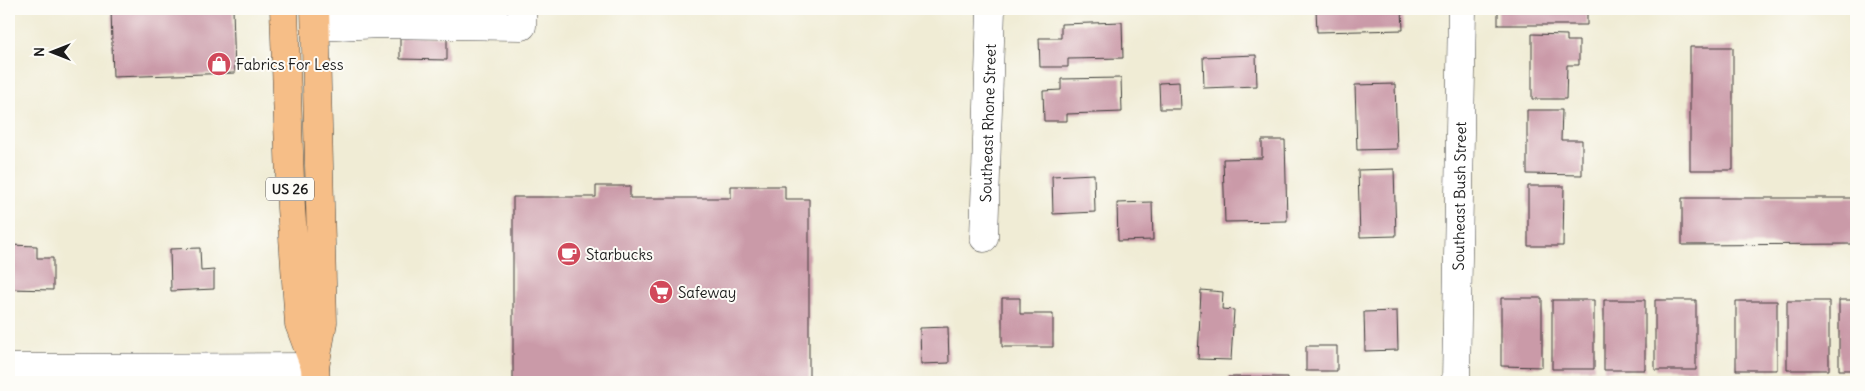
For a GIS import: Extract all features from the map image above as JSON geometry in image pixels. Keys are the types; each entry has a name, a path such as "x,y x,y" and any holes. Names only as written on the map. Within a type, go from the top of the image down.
{"main road":[{"name":"US 26","path":"284,9 291,208 300,324 316,375"},
{"name":"US 26","path":"315,18 323,322 316,375"}],"street":[{"path":"315,18 380,17 522,26 522,9"},
{"name":"Southeast Rhone Street","path":"984,238 991,9"},
{"name":"Southeast Bush Street","path":"1456,382 1462,9"},
{"path":"9,368 316,375"}],"building":[{"path":"111,9 233,9 235,73 113,77"},
{"path":"1316,9 1402,9 1403,30 1317,32"},
{"path":"1498,9 1587,9 1587,25 1498,25"},
{"path":"1122,22 1123,58 1068,59 1068,67 1040,67 1039,38 1061,38 1061,24"},
{"path":"1532,34 1567,35 1567,41 1579,41 1579,65 1567,65 1566,99 1532,99"},
{"path":"400,36 447,37 447,60 400,59"},
{"path":"1690,47 1733,47 1733,170 1690,170"},
{"path":"1256,55 1257,86 1204,88 1203,57"},
{"path":"1121,78 1122,112 1067,114 1067,121 1044,121 1043,91 1061,90 1061,79"},
{"path":"1179,82 1180,109 1160,109 1159,83"},
{"path":"1395,84 1397,149 1357,150 1355,85"},
{"path":"1527,110 1562,110 1561,140 1582,140 1582,175 1527,174"},
{"path":"1262,140 1285,140 1287,221 1225,222 1223,159 1262,158"},
{"path":"1394,169 1396,236 1360,237 1358,170"},
{"path":"1094,174 1095,212 1053,214 1052,176"},
{"name":"Safeway","path":"596,186 630,186 630,198 731,198 731,186 785,186 785,199 809,199 809,382 513,382 513,197 596,197"},
{"path":"1528,186 1564,186 1563,246 1528,246"},
{"path":"1682,198 1856,198 1856,244 1682,245"},
{"path":"1152,202 1153,240 1118,241 1117,203"},
{"path":"9,245 37,246 37,258 53,258 53,290 9,289"},
{"path":"200,248 201,271 214,270 214,289 171,291 170,249"},
{"path":"1201,290 1223,292 1222,309 1234,310 1231,360 1198,359"},
{"path":"1002,298 1020,298 1020,314 1053,314 1053,347 1002,347"},
{"path":"1501,298 1542,298 1542,367 1501,366"},
{"path":"1552,300 1594,300 1594,369 1552,369"},
{"path":"1604,300 1645,300 1645,370 1604,370"},
{"path":"1655,300 1696,300 1696,370 1655,370"},
{"path":"1839,300 1856,300 1856,370 1839,370"},
{"path":"1736,301 1777,301 1777,370 1736,370"},
{"path":"1787,301 1829,301 1829,370 1787,370"},
{"path":"1397,311 1398,350 1365,351 1364,312"},
{"path":"948,327 949,363 921,364 920,328"},
{"path":"1306,346 1337,346 1337,371 1306,371"},
{"path":"1228,377 1287,377 1287,382 1228,382"}],"place":[{"name":"Fabrics For Less","path":"219,64"},
{"name":"Starbucks","path":"569,254"},
{"name":"Safeway","path":"661,292"}]}
